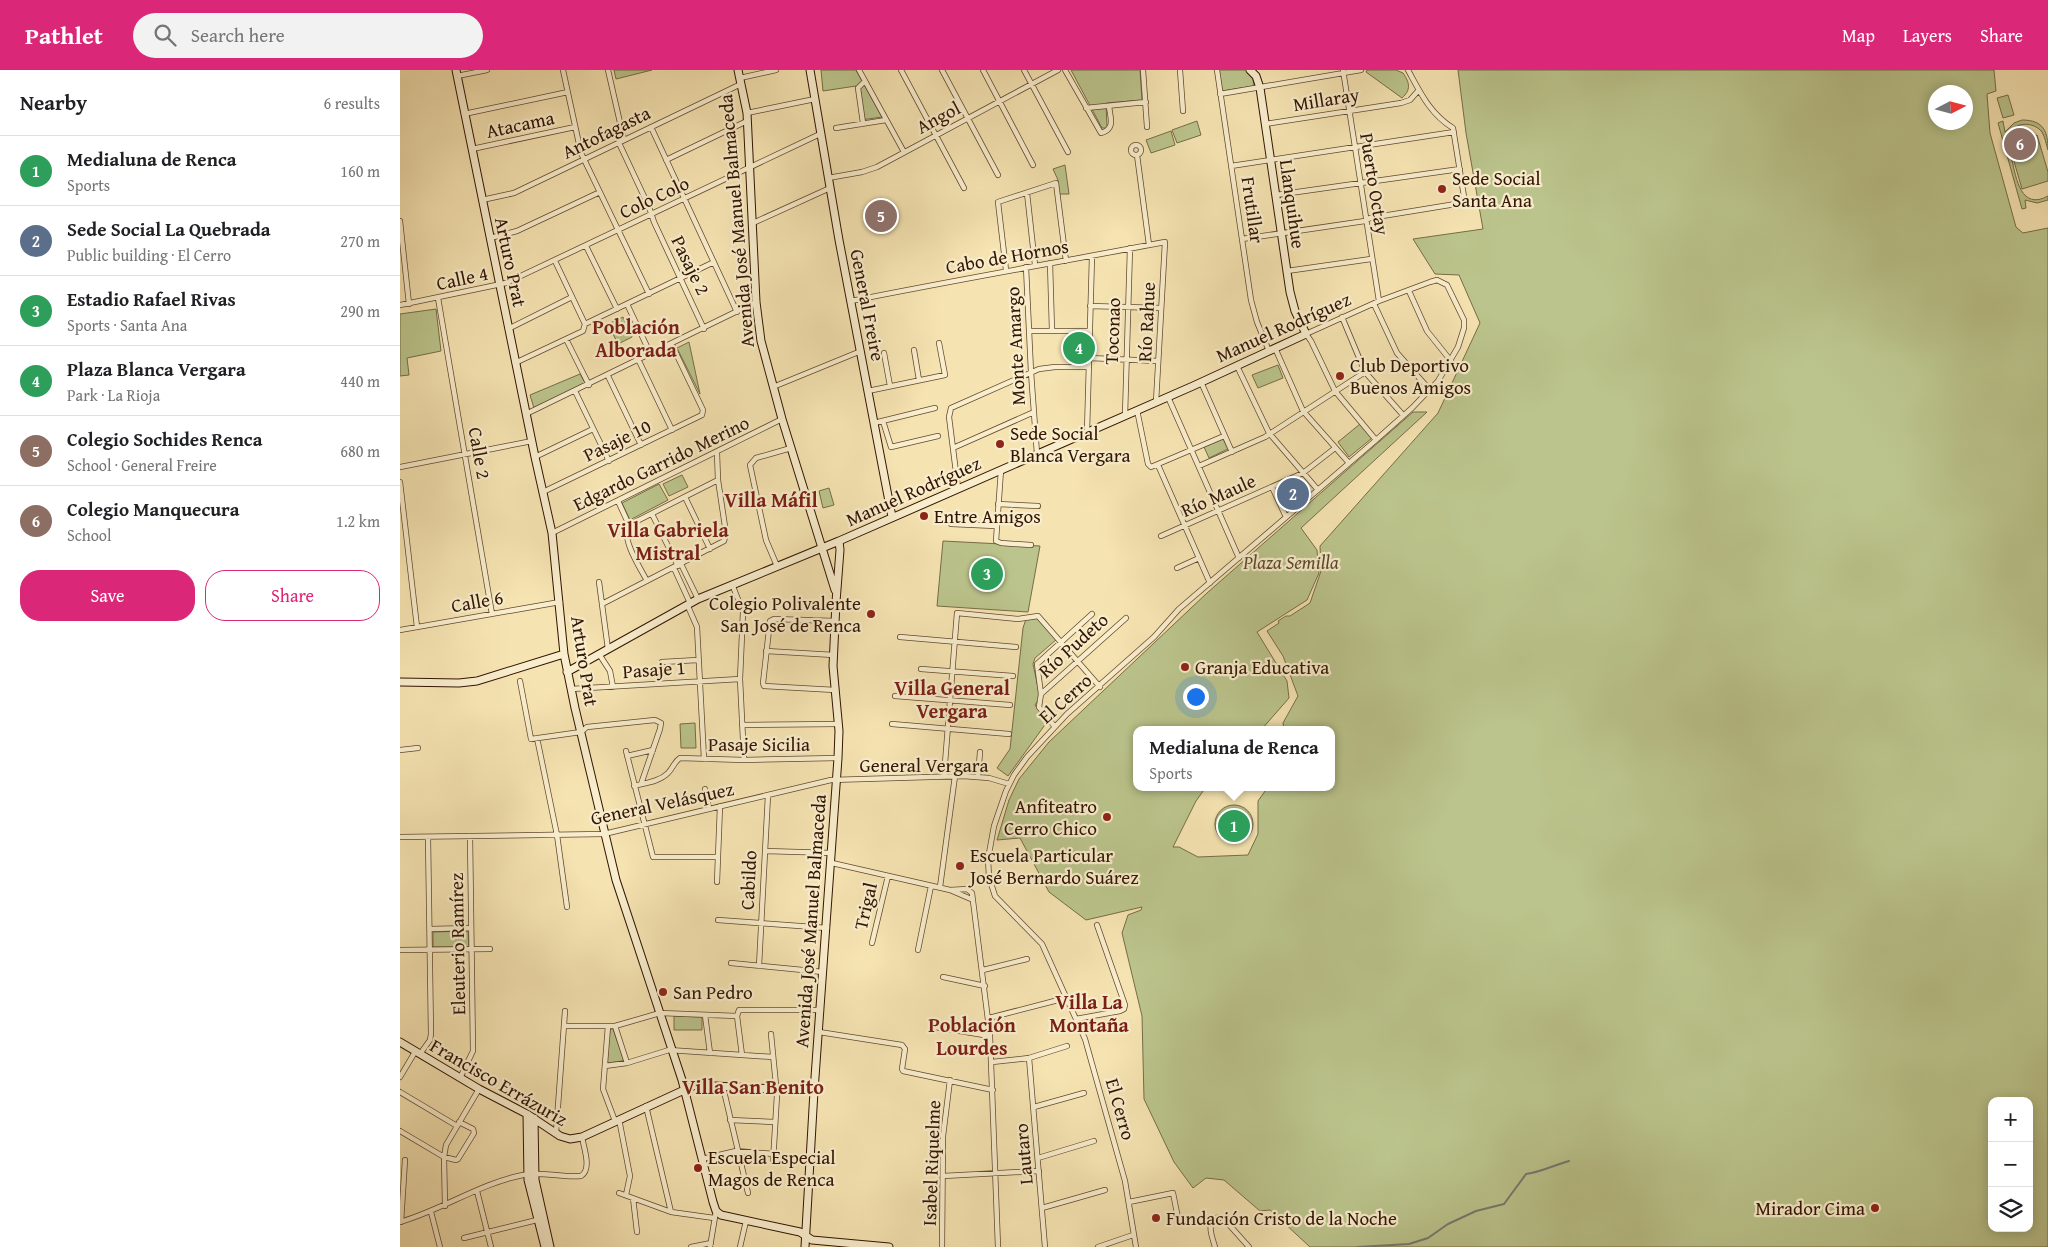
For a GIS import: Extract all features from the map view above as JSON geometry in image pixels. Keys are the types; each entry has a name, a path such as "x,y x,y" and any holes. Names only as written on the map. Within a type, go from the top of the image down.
{"street":[{"path":"456,73 487,70"},
{"path":"563,70 584,159 649,294"},
{"name":"Pasaje 2","path":"608,70 621,141 651,215 704,329"},
{"name":"Antofagasta","path":"482,200 514,193 651,127 739,77 776,70"},
{"name":"General Freire","path":"810,70 828,178 892,517"},
{"path":"860,70 904,152"},
{"path":"901,70 964,188"},
{"path":"942,70 998,175"},
{"path":"983,70 1033,165"},
{"path":"1024,70 1068,152"},
{"name":"Angol","path":"828,178 867,171 1058,70"},
{"path":"1065,70 1099,131 1103,133 1111,127 1109,106"},
{"path":"1143,70 1148,127"},
{"path":"1180,70 1183,111"},
{"name":"Frutillar","path":"1217,70 1253,308 1303,411 1349,463"},
{"name":"Llanquihue","path":"1250,70 1255,73 1260,88 1293,304 1306,334"},
{"path":"1220,94 1361,70"},
{"path":"1242,240 1366,221 1370,218 1466,202 1453,128 1422,99 1408,70"},
{"name":"Puerto Octay","path":"1343,72 1366,221 1376,303 1398,353 1430,390"},
{"name":"Arturo Prat","path":"456,73 552,533 564,654 580,732 604,834 624,906 684,1088 702,1159 715,1214 710,1245"},
{"name":"Avenida José Manuel Balmaceda","path":"739,77 747,122 756,302 761,341 782,419 821,548 834,583 836,598"},
{"path":"863,123 858,89 859,85 865,81"},
{"path":"464,114 568,92"},
{"name":"Millaray","path":"1265,124 1406,102 1418,92"},
{"path":"746,113 814,99"},
{"path":"1086,108 1146,102"},
{"path":"836,128 886,120"},
{"path":"666,160 747,122"},
{"name":"Atacama","path":"472,149 575,127"},
{"path":"651,127 737,312"},
{"path":"1231,166 1454,132"},
{"name":"Colo Colo","path":"500,285 555,261 820,134"},
{"path":"1137,155 1149,245"},
{"path":"1276,195 1460,169"},
{"path":"1006,270 998,202 1056,183 1066,261"},
{"path":"753,223 830,188"},
{"path":"490,238 517,231 600,192"},
{"path":"1026,193 1035,265"},
{"path":"400,221 409,304"},
{"name":"Cabo de Hornos","path":"851,301 1006,270 1066,261 1165,242 1166,245"},
{"name":"Río Rahue","path":"1156,402 1166,245"},
{"path":"586,246 617,309"},
{"name":"Toconao","path":"1125,416 1130,248"},
{"path":"1087,432 1092,256"},
{"path":"1287,271 1371,259"},
{"path":"516,364 583,331 585,324 555,261"},
{"path":"585,324 714,262"},
{"path":"1050,263 1052,331"},
{"name":"Monte Amargo","path":"1026,267 1037,454"},
{"name":"Manuel Rodríguez","path":"567,672 689,603 839,541 1125,416 1342,317 1430,282 1442,282"},
{"name":"El Cerro","path":"1136,1247 1129,1202 1118,1154 1084,1039 1076,1019 1042,944 998,900 990,883 987,865 998,812 1009,784 1027,757 1054,726 1154,637 1176,611 1376,440 1430,390 1451,360 1458,347 1464,328 1464,320 1447,285 1442,282"},
{"name":"Calle 4","path":"400,306 500,285"},
{"path":"1409,291 1427,331 1451,360"},
{"path":"508,329 572,297"},
{"name":"Calle 2","path":"438,298 492,614"},
{"path":"526,414 672,345 756,302"},
{"path":"627,304 651,355"},
{"path":"1090,306 1161,308"},
{"path":"1342,317 1365,372 1403,415"},
{"path":"1029,332 1089,330"},
{"path":"1306,334 1311,340 1335,391 1376,440"},
{"path":"566,338 589,385"},
{"path":"868,391 945,375 939,343"},
{"name":"Pasaje 10","path":"543,492 703,414 672,345"},
{"path":"914,350 919,380"},
{"path":"773,387 861,351"},
{"path":"884,354 890,386"},
{"path":"1089,358 1158,361"},
{"path":"638,361 672,430"},
{"path":"1237,366 1269,433 1318,490"},
{"path":"958,488 949,417 950,409 1031,372 1055,367 1089,367"},
{"path":"1199,466 1265,437 1365,372"},
{"path":"608,376 641,445"},
{"path":"1201,382 1232,452"},
{"path":"575,391 608,461"},
{"path":"1168,397 1239,558"},
{"path":"874,423 935,408"},
{"path":"1137,410 1150,467 1224,436"},
{"path":"953,448 1034,412"},
{"name":"Edgardo Garrido Merino","path":"552,533 707,456 717,453 782,419"},
{"path":"883,421 891,447 938,436"},
{"path":"535,457 593,429"},
{"path":"400,467 532,441"},
{"path":"777,566 766,540 750,465 758,457 791,448"},
{"name":"Río Maule","path":"1161,536 1304,473 1335,448"},
{"path":"602,604 725,540 726,533 718,480 717,453"},
{"path":"1158,465 1210,583"},
{"path":"1000,470 996,541 1031,544"},
{"path":"647,581 629,545 626,530 629,525 718,480"},
{"path":"400,482 417,627"},
{"path":"1272,487 1286,517"},
{"path":"684,497 710,549"},
{"path":"618,501 629,525"},
{"path":"998,504 1038,506"},
{"path":"652,514 678,566 698,599"},
{"path":"951,524 996,526"},
{"name":"Avenida José Manuel Balmaceda","path":"804,1247 837,780 838,724 834,655 839,541"},
{"path":"1178,568 1199,558"},
{"path":"678,566 697,627 704,759"},
{"path":"599,582 608,649"},
{"path":"732,584 744,612 740,679 744,760"},
{"name":"Calle 6","path":"400,630 560,602"},
{"path":"944,776 957,614 1018,619 1038,616 1062,640 1100,686"},
{"path":"1054,726 1040,709 1041,694 1038,663 1092,614"},
{"name":"Río Pudeto","path":"1041,694 1126,618"},
{"path":"835,690 764,686 770,621 774,619 836,621"},
{"path":"900,637 1016,647"},
{"path":"766,651 834,655"},
{"path":"400,682 459,683 477,681 564,654"},
{"path":"599,654 610,671 613,687"},
{"path":"662,662 698,660"},
{"path":"921,669 1013,676"},
{"name":"Pasaje 1","path":"571,689 740,679"},
{"path":"520,681 531,739 580,732 586,727 655,720 661,722 641,784 634,786"},
{"path":"895,696 1010,705"},
{"path":"742,725 838,724"},
{"path":"892,724 1009,734"},
{"path":"537,738 558,835 567,907"},
{"path":"400,750 418,748"},
{"path":"653,750 626,754 643,825 653,857 718,857"},
{"path":"978,777 980,752"},
{"name":"Pasaje Sicilia","path":"641,784 658,780 668,773 680,758 744,760 838,758"},
{"path":"940,888 955,776"},
{"name":"General Vergara","path":"837,780 955,776 978,777 1009,784"},
{"name":"General Velásquez","path":"400,837 604,834 837,780"},
{"path":"705,789 709,809"},
{"name":"Cabildo","path":"759,966 768,795"},
{"path":"718,882 720,806"},
{"path":"400,1077 430,1040 431,1034 428,836"},
{"name":"Eleuterio Ramírez","path":"460,1078 473,1051 470,836"},
{"path":"765,851 832,853"},
{"path":"832,863 950,890 969,890 972,893 971,899 989,1018 998,1247"},
{"name":"Trigal","path":"872,943 888,876"},
{"path":"918,950 932,886"},
{"path":"718,920 827,928"},
{"path":"1076,1019 1124,1008 1126,1004 1097,925"},
{"path":"430,929 471,928"},
{"path":"400,950 490,949"},
{"path":"982,970 1027,959"},
{"path":"731,963 823,972"},
{"path":"943,977 984,986"},
{"path":"989,1018 1066,998"},
{"path":"742,1055 737,1016 737,1012 740,1010 820,1010"},
{"path":"556,1133 565,1011"},
{"path":"564,1026 615,1026 660,1013 737,1016"},
{"path":"705,1015 710,1053"},
{"path":"608,1026 603,1092 617,1120 630,1176 626,1195"},
{"path":"615,1026 627,1062"},
{"path":"935,1027 990,1036"},
{"path":"819,1032 903,1046 905,1049 903,1071 993,1090"},
{"path":"771,1034 776,1089 773,1162"},
{"name":"Francisco Errázuriz","path":"400,1042 417,1054 530,1116 556,1133 570,1139 582,1137 684,1088 695,1085 814,1091"},
{"path":"992,1062 1030,1058 1067,1046"},
{"path":"605,1066 672,1050 773,1057"},
{"name":"Lautaro","path":"1030,1058 1045,1247"},
{"name":"Isabel Riquelme","path":"942,1247 943,1136 950,1080"},
{"path":"723,1087 748,1193"},
{"path":"445,1206 444,1157 446,1145 479,1089"},
{"path":"400,1092 472,1130 474,1133 458,1159 444,1157 400,1131"},
{"path":"1034,1107 1084,1093"},
{"path":"646,1106 671,1212"},
{"path":"530,1116 531,1173 544,1247"},
{"path":"730,1120 775,1122"},
{"path":"405,1160 400,1222 432,1212 505,1180 531,1173 583,1175 587,1167 582,1137"},
{"path":"1038,1158 1094,1142"},
{"path":"702,1159 738,1151 774,1154"},
{"path":"943,1176 1039,1171"},
{"path":"1042,1208 1105,1190"},
{"path":"477,1191 491,1247"},
{"path":"619,1193 671,1212 721,1215 800,1232 812,1240 889,1247"},
{"path":"1129,1202 1172,1193 1179,1223"},
{"path":"633,1198 637,1232"},
{"path":"432,1212 440,1247"},
{"path":"1215,1247 1210,1225 1213,1220 1219,1217 1224,1218 1248,1247"},
{"path":"464,1238 540,1219"},
{"path":"540,1219 550,1247"},
{"path":"740,1247 746,1220"},
{"path":"1098,1247 1133,1235"},
{"path":"691,1247 710,1245"}],"green space":[{"path":"614,70 652,70 616,79"},
{"path":"821,70 856,70 882,117 861,120 856,86 823,91"},
{"path":"1071,70 1140,70 1142,100 1106,103 1107,128 1102,128"},
{"path":"1219,70 1247,70 1253,78 1254,86 1222,91"},
{"path":"1367,70 1396,70 1403,73 1408,83 1407,92 1402,98 1366,72"},
{"name":"Plaza Semilla","path":"1458,70 1994,70 1996,91 1987,94 1990,133 2016,227 2023,233 2048,228 2048,1247 1310,1247 1270,1210 1260,1211 1224,1180 1206,1178 1193,1188 1174,1162 1144,1099 1142,1016 1122,933 1128,915 1141,910 1142,907 1086,920 1049,892 1020,838 997,840 1009,800 1019,779 1049,742 1207,593 1413,412 1427,412 1301,528 1317,550 1319,573 1307,600 1257,632 1287,681 1289,698 1264,726 1133,726 1133,791 1203,791 1196,801 1173,847 1179,847 1198,857 1248,855 1258,834 1258,801 1265,791 1335,791 1335,726 1283,726 1283,723 1298,696 1283,656 1267,631 1279,623 1278,621 1286,616 1290,616 1310,603 1321,571 1320,546 1438,413 1480,323 1459,275 1435,274 1413,239 1483,229 1466,133"},
{"path":"2008,95 2014,115 2003,118 1997,98"},
{"path":"2022,120 2035,122 2043,128 2046,133 2048,150 2045,138 2038,128 2023,124 2013,129 2007,138 2007,143 2018,183 2026,196 2032,199 2039,199 2048,196 2048,200 2037,203 2025,200 2026,208 2022,209 1998,123 2003,121 2005,132 2014,123"},
{"path":"1197,121 1201,135 1177,143 1172,130"},
{"path":"1171,131 1175,145 1151,153 1146,140"},
{"path":"2037,135 2048,172 2048,181 2022,189 2009,144"},
{"path":"1065,165 1069,194 1059,194 1058,180 1053,169"},
{"path":"436,309 441,351 407,358 409,375 400,376 400,314"},
{"path":"623,317 632,337 618,344 608,324"},
{"path":"1087,333 1087,363 1071,363 1070,334"},
{"path":"689,342 700,394 677,348"},
{"path":"1278,365 1283,378 1258,388 1252,375"},
{"path":"580,374 585,383 534,408 530,395"},
{"path":"1360,424 1372,438 1349,457 1338,442"},
{"path":"1223,439 1228,449 1209,458 1204,447"},
{"path":"682,475 688,487 669,496 663,484"},
{"path":"659,484 668,500 630,520 622,503"},
{"path":"829,488 834,505 823,508 819,491"},
{"path":"943,541 1040,546 1028,612 937,606"},
{"path":"1036,616 1057,639 1035,658 1033,664 1040,697 1035,705 1047,722 1008,776 997,768 1010,749 1023,628 1026,619"},
{"path":"695,723 696,748 681,748 680,724"},
{"path":"1234,805 1248,810 1253,824 1248,838 1234,843 1220,838 1215,824 1220,810"},
{"path":"468,931 469,947 433,947 433,932"},
{"path":"674,1016 702,1017 702,1030 674,1030"},
{"path":"610,1029 613,1029 624,1061 607,1063"}],"waterway":[{"path":"1358,1247 1409,1244 1428,1238 1448,1224 1476,1211 1504,1204 1526,1174 1569,1161"}],"place":[{"name":"Colegio Manquecura","path":"2020,144"},
{"name":"Sede Social Santa Ana","path":"1442,189"},
{"name":"Colegio Sochides Renca","path":"881,216"},
{"name":"Plaza Blanca Vergara","path":"1079,348"},
{"name":"Club Deportivo Buenos Amigos","path":"1340,376"},
{"name":"Sede Social Blanca Vergara","path":"1000,444"},
{"name":"Sede Social La Quebrada","path":"1293,494"},
{"name":"Entre Amigos","path":"924,516"},
{"name":"Estadio Rafael Rivas","path":"987,574"},
{"name":"Colegio Polivalente San José de Renca","path":"871,614"},
{"name":"Granja Educativa","path":"1185,667"},
{"name":"Anfiteatro Cerro Chico","path":"1107,817"},
{"name":"Medialuna de Renca","path":"1234,826"},
{"name":"Escuela Particular José Bernardo Suárez","path":"960,866"},
{"name":"San Pedro","path":"663,992"},
{"name":"Escuela Especial Magos de Renca","path":"698,1168"},
{"name":"Mirador Cima","path":"1875,1208"},
{"name":"Fundación Cristo de la Noche","path":"1156,1218"}],"district":[{"name":"Población Alborada","path":"636,338"},
{"name":"Villa Máfil","path":"771,499"},
{"name":"Villa Gabriela Mistral","path":"668,540"},
{"name":"Villa General Vergara","path":"952,698"},
{"name":"Villa La Montaña","path":"1089,1012"},
{"name":"Población Lourdes","path":"972,1036"},
{"name":"Villa San Benito","path":"753,1086"}]}
